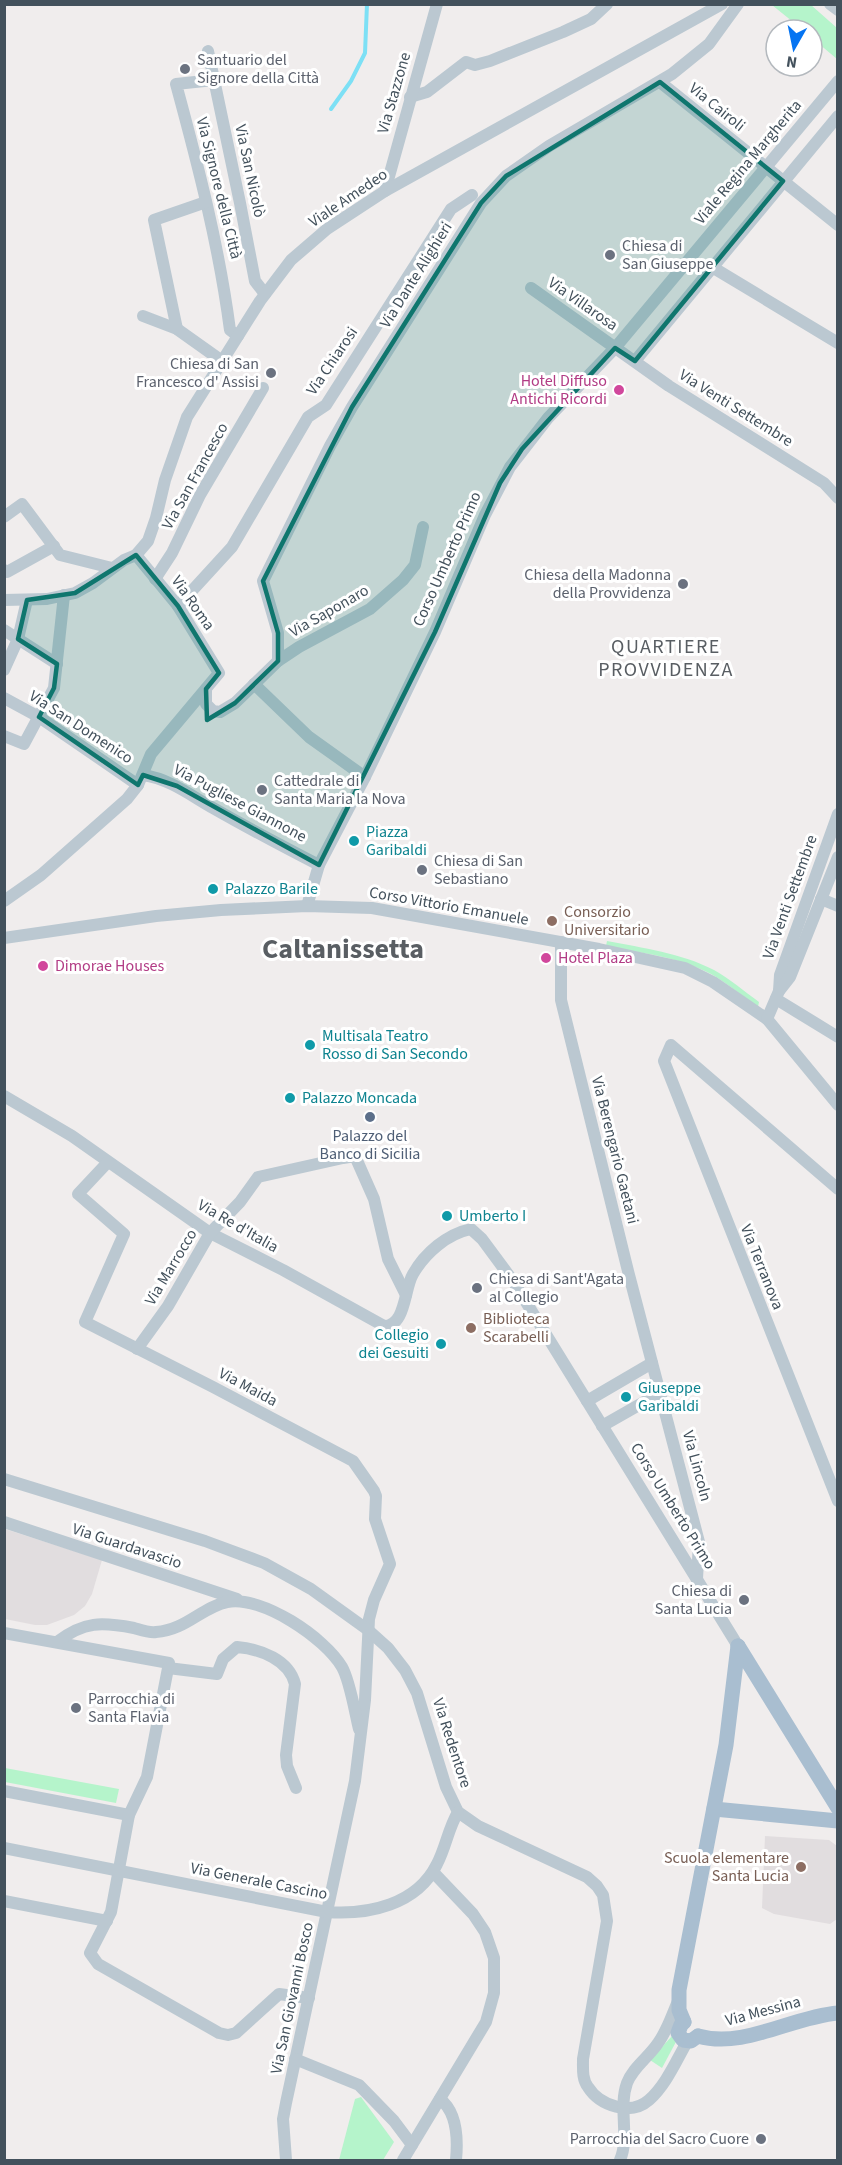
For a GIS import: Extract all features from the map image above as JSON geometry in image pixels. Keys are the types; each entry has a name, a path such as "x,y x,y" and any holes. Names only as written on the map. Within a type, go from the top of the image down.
{"main road":[{"name":"Corso Umberto Primo","path":"738,1646 837,1808"},
{"path":"692,2039 699,2032 693,2022 684,2022 678,2001 726,1745 738,1646"},
{"path":"714,1809 837,1821"},
{"name":"Via Messina","path":"692,2039 735,2039 812,2017 837,2013"}],"street":[{"name":"Via Stazzone","path":"385,191 437,4"},
{"path":"410,97 427,92 466,62 475,65 490,61 563,32 591,19 607,4"},
{"name":"Viale Amedeo","path":"136,555 148,541 165,480 187,417 265,294 291,260 327,229 385,191 722,4"},
{"name":"Via Dante Alighieri","path":"278,661 278,633 263,581 330,446 352,407 481,203 506,176 549,146 660,82 709,44 738,4"},
{"path":"830,4 837,10"},
{"name":"Via San Nicolò","path":"208,51 255,281 265,294"},
{"name":"Via Signore della Città","path":"214,80 176,84 222,272 230,330 238,336"},
{"name":"Viale Regina Margherita","path":"615,348 837,81"},
{"name":"Via Cairoli","path":"660,82 837,225"},
{"path":"635,362 837,116"},
{"name":"Via Chiarosi","path":"178,606 232,547 308,417 326,405 451,209 472,195"},
{"path":"177,329 154,220 206,202"},
{"path":"712,267 837,343"},
{"name":"Via Villarosa","path":"531,288 615,348"},
{"path":"143,316 177,329 222,362"},
{"name":"Via Venti Settembre","path":"615,348 669,386 824,483 837,498"},
{"name":"Corso Umberto Primo","path":"319,865 365,777 452,596 500,483 522,449 543,424 615,348"},
{"name":"Via San Francesco","path":"155,579 172,553 200,495 263,388"},
{"path":"4,517 22,504 60,555 112,568"},
{"name":"Via Saponaro","path":"206,689 206,704 213,711 220,712 235,703 278,661 299,647 335,630 370,609 403,580 415,565 423,527"},
{"path":"4,570 7,572 54,546"},
{"path":"4,600 47,599 75,593 136,555"},
{"name":"Via Roma","path":"136,555 178,606 219,674 206,689"},
{"path":"4,736 24,744 54,688 64,595"},
{"path":"4,670 18,639 27,600"},
{"path":"4,630 57,664"},
{"path":"254,684 309,737 365,777"},
{"path":"4,901 41,875 127,800 140,780 151,754 206,689"},
{"name":"Via San Domenico","path":"4,698 39,717 140,780"},
{"name":"Via Pugliese Giannone","path":"140,780 153,777 177,786 319,865"},
{"name":"Via Venti Settembre","path":"778,995 780,975 837,814"},
{"path":"767,1019 778,995 790,977 821,899 833,881 837,857"},
{"path":"307,906 319,865"},
{"path":"821,899 837,906"},
{"name":"Corso Vittorio Emanuele","path":"4,938 156,916 307,906 372,908 561,942 685,968 708,978 767,1019 836,1101"},
{"name":"Via Berengario Gaetani","path":"561,942 561,1000 652,1363"},
{"path":"778,995 837,1037"},
{"name":"Via Terranova","path":"837,1189 671,1046 664,1061 837,1501"},
{"name":"Via Re d'Italia","path":"4,1096 42,1116 210,1233 384,1326 390,1326 400,1316 415,1271 431,1253 448,1237 471,1229"},
{"name":"Via Marrocco","path":"137,1349 168,1306 210,1233 240,1202 255,1181 355,1156 374,1199 388,1259 406,1295"},
{"name":"Via Maida","path":"108,1162 78,1194 124,1234 85,1322 353,1461 371,1484 376,1500"},
{"name":"Corso Umberto Primo","path":"471,1229 482,1239 513,1281 738,1646"},
{"path":"587,1401 652,1363"},
{"name":"Via Lincoln","path":"652,1363 699,1542 697,1579"},
{"path":"602,1426 660,1393"},
{"name":"Via Redentore","path":"4,1479 205,1541 264,1563 311,1589 368,1630 388,1648 409,1677 417,1693 446,1787 458,1812 478,1826 587,1877 603,1895 607,1921 583,2060 583,2074 586,2085 602,2101 624,2109"},
{"name":"Via San Giovanni Bosco","path":"286,2160 284,2119 355,1781 368,1661 369,1618 390,1564 375,1519 376,1500"},
{"name":"Via Guardavascio","path":"4,1522 260,1606 290,1620 324,1645 342,1668 361,1737"},
{"path":"57,1642 70,1632 88,1625 108,1623 154,1633 176,1630 224,1603 239,1600"},
{"path":"4,1633 217,1674 223,1659 237,1647 257,1650 287,1666 296,1684 286,1755 287,1766 296,1788"},
{"path":"169,1666 147,1777 129,1815 111,1912 90,1953 98,1964 219,2033 228,2035 236,2033 279,1994 309,1998"},
{"path":"4,1791 129,1815"},
{"name":"Via Generale Cascino","path":"4,1848 327,1912 364,1912 397,1902 416,1890 433,1872 448,1831 458,1812"},
{"path":"403,2160 486,2022 494,1993 494,1958 486,1932 473,1914 433,1872"},
{"path":"4,1901 107,1921"},
{"path":"620,2160 624,2149 627,2082 638,2065 658,2044 678,2001"},
{"path":"624,2109 646,2103 655,2094 692,2039"},
{"path":"295,2059 358,2085 394,2121 412,2145"},
{"path":"440,2099 453,2115 456,2160"}],"highlighted area":[{"path":"660,82 783,181 635,361 615,348 522,449 500,483 435,632 319,865 177,786 143,775 138,785 39,717 54,688 57,664 18,639 27,600 75,593 136,555 178,606 219,673 206,689 207,720 235,703 278,661 278,633 263,581 352,407 481,203 506,176"}],"shaded area":[{"path":"5,1529 102,1560 92,1594 85,1606 74,1615 47,1625 5,1619"},
{"name":"Scuola elementare Santa Lucia","path":"765,1836 829,1840 837,1846 837,1919 830,1924 774,1914 762,1908"}],"green space":[{"path":"772,5 811,5 837,28 837,59 824,48 824,18 788,18"},
{"path":"607,941 662,952 701,964 742,989 759,1002 758,1007 699,968 660,956 606,946"},
{"path":"5,1768 119,1789 116,1803 5,1782"},
{"path":"672,2036 677,2040 662,2068 650,2060"},
{"path":"361,2097 394,2142 383,2160 339,2160 355,2099"}],"waterway":[{"path":"331,109 351,81 365,53 367,4"}],"place":[{"name":"Santuario del Signore della Città","path":"185,69"},
{"name":"Chiesa di San Giuseppe","path":"610,255"},
{"name":"Chiesa di San Francesco d' Assisi","path":"271,373"},
{"name":"Hotel Diffuso Antichi Ricordi","path":"619,390"},
{"name":"Chiesa della Madonna della Provvidenza","path":"683,584"},
{"name":"Cattedrale di Santa Maria la Nova","path":"262,790"},
{"name":"Piazza Garibaldi","path":"354,841"},
{"name":"Chiesa di San Sebastiano","path":"422,870"},
{"name":"Palazzo Barile","path":"213,889"},
{"name":"Consorzio Universitario","path":"552,921"},
{"name":"Hotel Plaza","path":"546,958"},
{"name":"Dimorae Houses","path":"43,966"},
{"name":"Multisala Teatro Rosso di San Secondo","path":"310,1045"},
{"name":"Palazzo Moncada","path":"290,1098"},
{"name":"Palazzo del Banco di Sicilia","path":"370,1117"},
{"name":"Umberto I","path":"447,1216"},
{"name":"Chiesa di Sant'Agata al Collegio","path":"477,1288"},
{"name":"Biblioteca Scarabelli","path":"471,1328"},
{"name":"Collegio dei Gesuiti","path":"441,1344"},
{"name":"Giuseppe Garibaldi","path":"626,1397"},
{"name":"Chiesa di Santa Lucia","path":"744,1600"},
{"name":"Parrocchia di Santa Flavia","path":"76,1708"},
{"name":"Scuola elementare Santa Lucia","path":"801,1867"},
{"name":"Parrocchia del Sacro Cuore","path":"761,2139"}],"district":[{"name":"QUARTIERE PROVVIDENZA","path":"666,658"},
{"name":"Caltanissetta","path":"343,949"}]}
